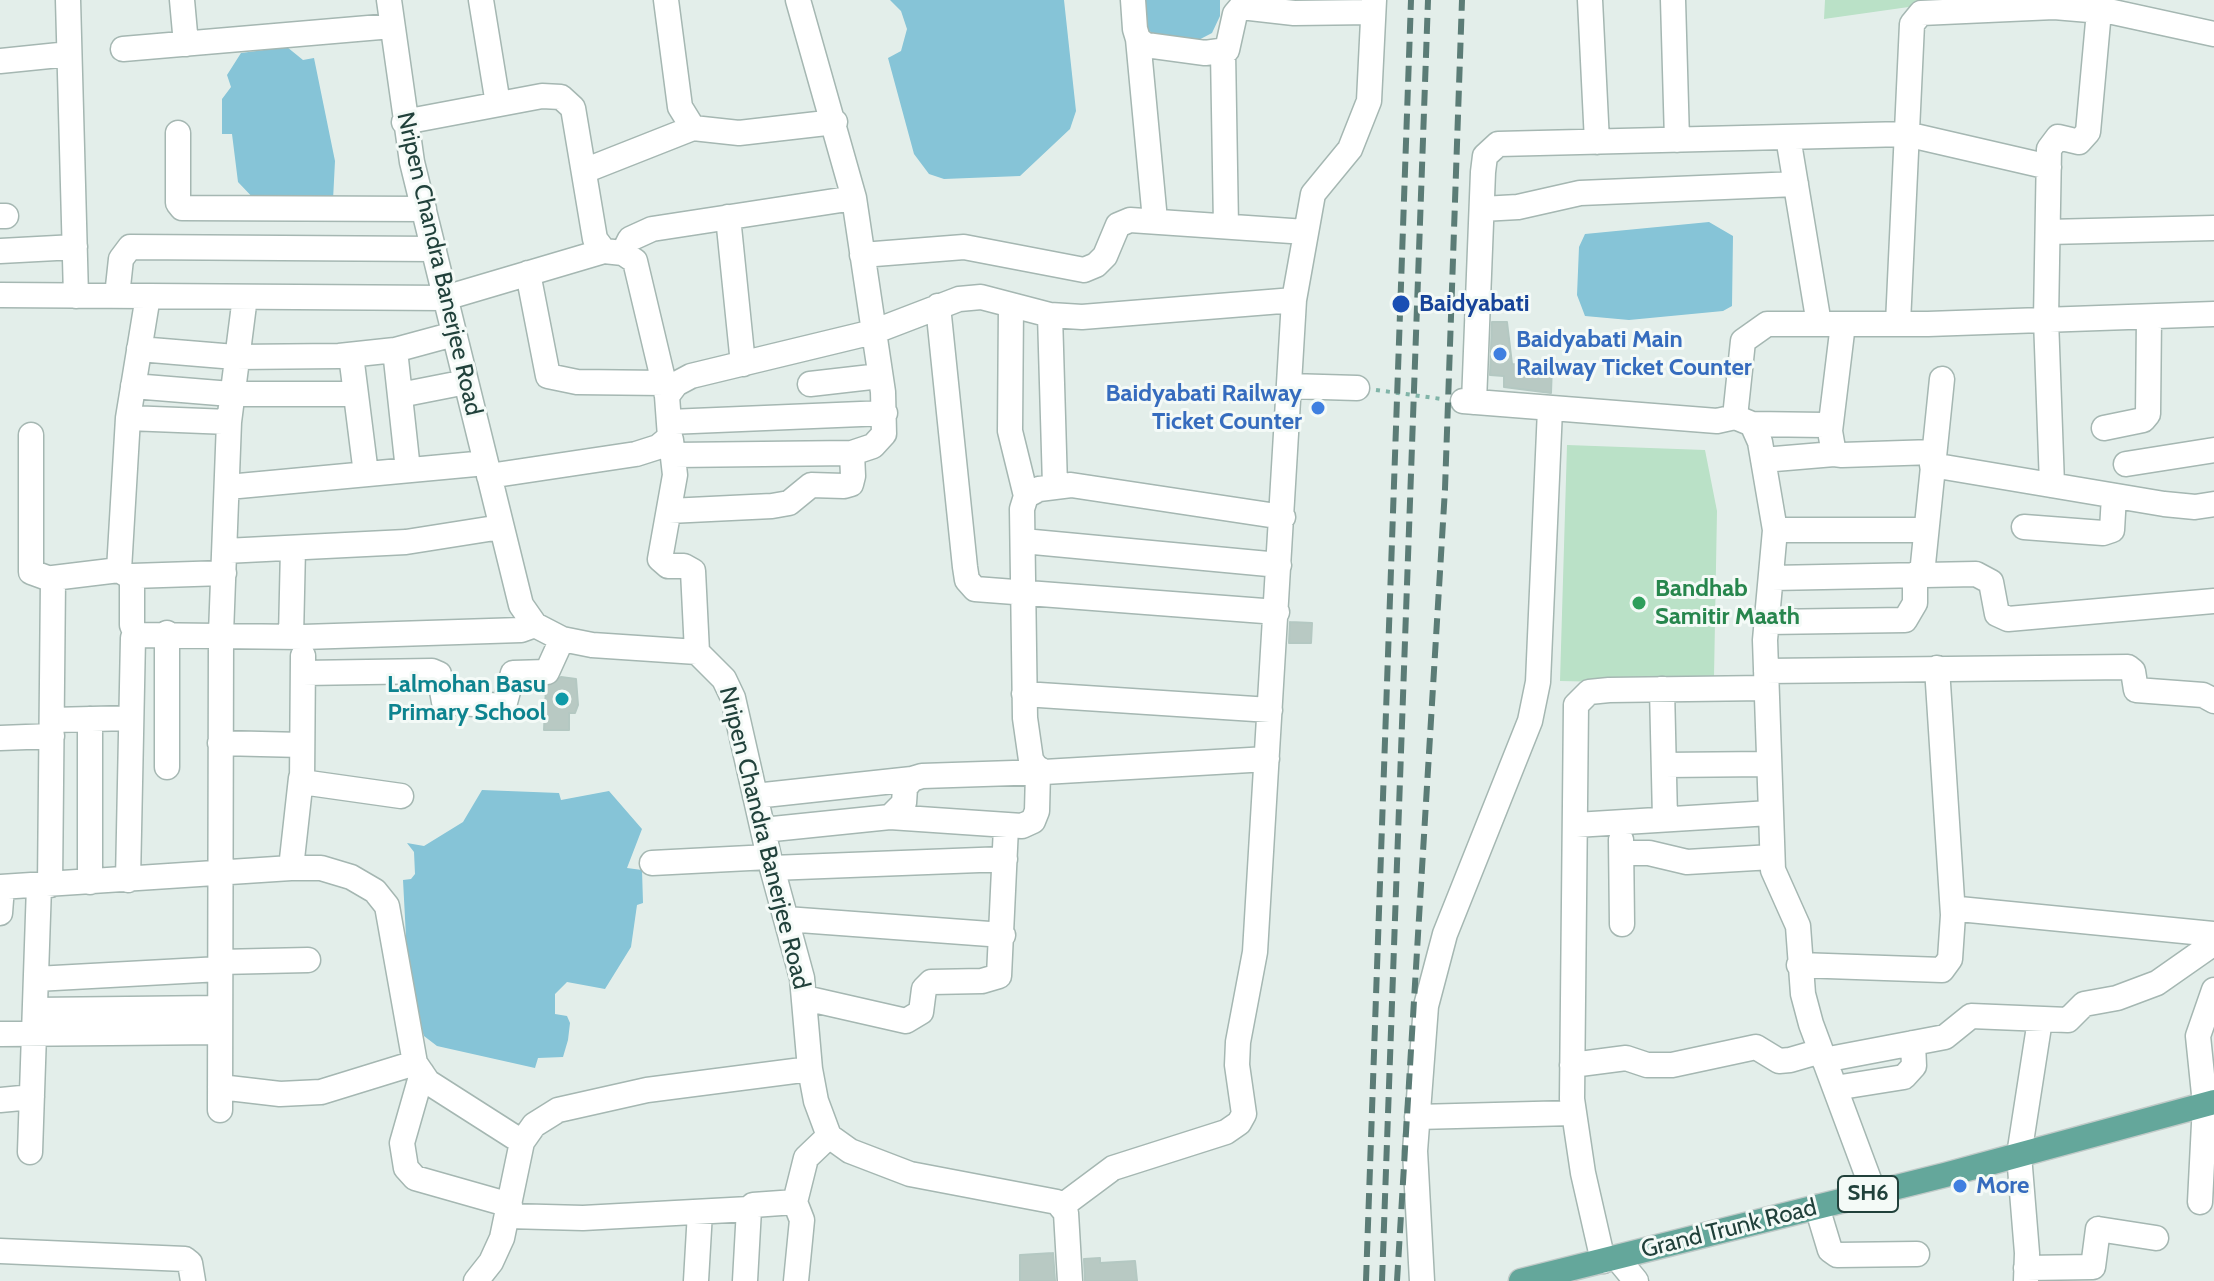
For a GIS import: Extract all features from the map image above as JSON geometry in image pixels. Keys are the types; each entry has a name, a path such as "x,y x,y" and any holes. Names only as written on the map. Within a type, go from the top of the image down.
{"main road":[{"name":"Grand Trunk Road","path":"1521,1281 1874,1193 2209,1103"}],"street":[{"path":"68,0 76,296"},
{"path":"182,0 186,44"},
{"name":"Nripen Chandra Banerjee Road","path":"389,0 404,122 424,209 521,605 535,625"},
{"path":"481,0 498,104"},
{"path":"666,0 680,107 693,128"},
{"path":"671,438 852,453 873,446 884,434 885,413 854,198 835,122 798,0"},
{"path":"1133,0 1155,220"},
{"path":"1590,0 1597,142"},
{"path":"1673,0 1677,140"},
{"path":"1062,1206 1113,1168 1226,1132 1239,1123 1244,1114 1237,1065 1238,1042 1255,952 1294,300 1313,194 1324,176 1350,149 1361,128 1369,101 1374,6 1241,7 1231,25 1231,42 1223,52 1226,226"},
{"path":"1898,323 1912,24 1921,13 2054,7 2183,25 2214,34"},
{"path":"2052,485 2046,319 2049,167 2053,141 2065,138 2079,142 2088,132 2099,11"},
{"path":"123,49 392,26"},
{"path":"1138,39 1155,48 1223,52"},
{"path":"0,61 69,54"},
{"path":"136,635 297,637 521,630 535,625 562,639 592,645 697,652 693,571 684,566 668,566 660,559 675,483 666,389 635,261 595,239 573,108 561,97 542,96 404,122"},
{"path":"584,171 693,128 739,133 835,122"},
{"path":"178,133 178,203 182,208 424,209"},
{"path":"1832,442 1825,425 1816,423 1744,420 1700,423 1469,402 1485,156 1498,144 1906,134 2049,167"},
{"path":"1788,137 1796,184 1831,324 1832,442"},
{"path":"1482,209 1518,207 1580,193 1796,184"},
{"path":"0,295 445,298 614,252 640,232 854,198"},
{"path":"728,217 743,364"},
{"path":"862,255 964,247 1084,270 1096,265 1105,256 1118,225 1130,220 1306,232"},
{"path":"2048,232 2214,228"},
{"path":"0,251 75,247"},
{"path":"117,296 121,259 130,247 434,249"},
{"path":"528,273 544,368 548,376 577,382 666,389 691,376 873,332 938,306 981,297 1050,315 1082,317 1294,300"},
{"path":"136,635 125,573 128,418 148,296"},
{"path":"245,297 229,422 221,634 220,1098 321,1092 418,1068"},
{"path":"763,830 890,817 1006,827 1033,821 1041,772 1031,760 1024,694 1022,509 1026,496 1010,431 1011,305"},
{"path":"938,306 967,580 975,589 1277,612"},
{"path":"1874,1193 1803,994 1798,926 1776,884 1767,764 1766,680 1767,622 1775,530 1763,460 1744,420 1743,341 1767,324 2214,314"},
{"path":"1050,315 1055,486"},
{"path":"2104,428 2143,420 2148,414 2149,317"},
{"path":"139,349 235,357 351,355 395,350 454,334"},
{"path":"809,347 811,416"},
{"path":"395,350 408,470"},
{"path":"351,355 366,474"},
{"path":"810,384 880,376"},
{"path":"1767,622 1905,620 1915,603 1942,379"},
{"path":"400,395 466,382"},
{"path":"133,386 231,394 355,394"},
{"path":"1289,386 1357,388"},
{"path":"1422,1281 1415,1191 1426,1006 1435,964 1519,754 1536,695 1550,409"},
{"path":"228,487 408,470 488,469 636,454 658,447 671,438 811,416 885,413"},
{"path":"128,418 229,422"},
{"path":"31,435 31,572 53,578 225,562 293,548 406,542 501,527"},
{"path":"1763,460 1832,442 2114,496 2184,507 2214,504"},
{"path":"2126,464 2214,450"},
{"path":"669,511 772,506 789,503 811,485 851,484 852,453"},
{"path":"1026,496 1055,486 1283,517"},
{"path":"2024,527 2103,533 2112,530 2114,496"},
{"path":"1775,530 1925,530"},
{"path":"1023,541 1279,565"},
{"path":"291,868 301,778 303,673 297,637 293,548"},
{"path":"1772,578 1918,574 1985,577 1993,588 1997,614 2008,619 2214,601"},
{"path":"30,1152 36,979 45,886 52,728 53,578"},
{"path":"167,633 167,767"},
{"path":"128,880 133,638 136,635"},
{"path":"303,673 432,671 439,674 444,702 504,706 513,673 547,672 562,639"},
{"name":"Nripen Chandra Banerjee Road","path":"697,652 724,679 733,698 770,863 805,998 810,1069 816,1101 829,1136"},
{"path":"1636,1281 1610,1259 1573,1113 1576,705 1579,698 1599,691 1937,668 2128,667 2133,671 2136,690 2203,695 2214,701"},
{"path":"1799,965 1942,970 1950,959 1953,915 1937,668"},
{"path":"1662,689 1665,819"},
{"path":"1024,694 1270,710"},
{"path":"0,738 90,719 131,718"},
{"path":"90,719 90,882"},
{"path":"220,743 302,745"},
{"path":"755,796 912,779 1267,759"},
{"path":"1664,765 1767,764"},
{"path":"301,778 303,784 401,796"},
{"path":"890,817 900,811 905,788 912,779"},
{"path":"1576,825 1770,813"},
{"path":"1621,822 1622,924"},
{"path":"805,998 906,1021 914,1019 921,1012 924,989 931,982 982,981 999,976 1006,827"},
{"path":"1622,853 1649,853 1687,862 1772,857"},
{"path":"652,863 1005,859"},
{"path":"0,913 1,887 291,868 321,868 351,877 375,891 387,906 418,1068 402,1143 406,1168 415,1178 509,1210 583,1218 749,1209 753,1205 795,1202"},
{"path":"1953,915 1959,909 1969,909 2214,934"},
{"path":"786,919 1003,935"},
{"path":"1572,1065 1626,1058 1647,1065 1672,1065 1756,1047 1779,1061 1913,1043 1953,1034 1971,1016 2068,1020 2084,1004 2138,992 2173,973 2214,943"},
{"path":"36,979 308,960"},
{"path":"2200,1202 2208,1153 2209,1103 2198,1036 2214,990"},
{"path":"35,1010 220,1020"},
{"path":"0,1034 34,1036 220,1020"},
{"path":"2040,1020 2019,1155 2026,1274 2093,1267 2098,1229 2156,1238"},
{"path":"1835,1088 1904,1077 1914,1066 1913,1043"},
{"path":"418,1068 428,1082 522,1142"},
{"path":"476,1281 491,1262 509,1210 522,1142 534,1125 558,1110 647,1090 810,1069"},
{"path":"0,1100 32,1097"},
{"path":"1417,1117 1573,1113"},
{"path":"796,1281 802,1220 795,1202 806,1158 829,1136 850,1151 910,1174 1033,1196 1062,1206"},
{"path":"1062,1206 1070,1281"},
{"path":"1817,1207 1830,1250 1837,1255 1917,1254"},
{"path":"745,1281 749,1209"},
{"path":"696,1281 700,1212"},
{"path":"0,1251 185,1259 190,1263 193,1281"}],"path":[{"path":"1357,388 1469,402"}],"green space":[{"path":"1825,0 1958,0 1824,19"},
{"name":"Bandhab Samitir Maath","path":"1567,445 1705,450 1717,511 1714,677 1703,684 1560,681"}],"water":[{"path":"890,0 1064,0 1076,111 1070,129 1020,176 944,179 929,174 914,154 888,58 901,51 907,29 901,11"},
{"path":"1138,0 1220,0 1220,16 1212,33 1185,47 1157,36 1140,25"},
{"path":"287,47 303,60 314,58 335,161 333,200 258,203 238,182 232,134 222,134 222,99 231,87 227,75 241,53"},
{"path":"1709,222 1733,236 1732,306 1723,311 1629,320 1585,316 1577,295 1579,247 1585,234"},
{"path":"482,790 559,793 561,800 609,791 642,829 627,868 642,870 643,903 637,905 631,947 605,989 567,982 555,994 555,1014 567,1016 570,1023 568,1040 563,1057 538,1058 535,1068 437,1046 424,1036 409,994 403,880 411,879 415,874 414,852 407,843 424,846 463,822"}],"building":[{"name":"Baidyabati Main Railway Ticket Counter","path":"1492,322 1507,322 1512,364 1552,365 1551,393 1504,387 1504,376 1490,375"},
{"path":"1290,622 1312,623 1311,643 1289,643"},
{"name":"Lalmohan Basu Primary School","path":"561,677 576,679 578,705 575,713 569,713 569,730 544,730 546,687"},
{"path":"1053,1253 1055,1281 1020,1281 1020,1255"},
{"path":"1100,1258 1100,1263 1135,1261 1137,1281 1085,1281 1084,1259"}],"railway":[{"path":"1366,1281 1411,0"},
{"path":"1382,1281 1428,0"},
{"path":"1397,1281 1445,489 1462,0"}],"place":[{"name":"Baidyabati","path":"1401,304"},
{"name":"Baidyabati Main Railway Ticket Counter","path":"1500,354"},
{"name":"Baidyabati Railway Ticket Counter","path":"1318,408"},
{"name":"Bandhab Samitir Maath","path":"1639,603"},
{"name":"Lalmohan Basu Primary School","path":"562,699"},
{"name":"More","path":"1960,1186"}]}
